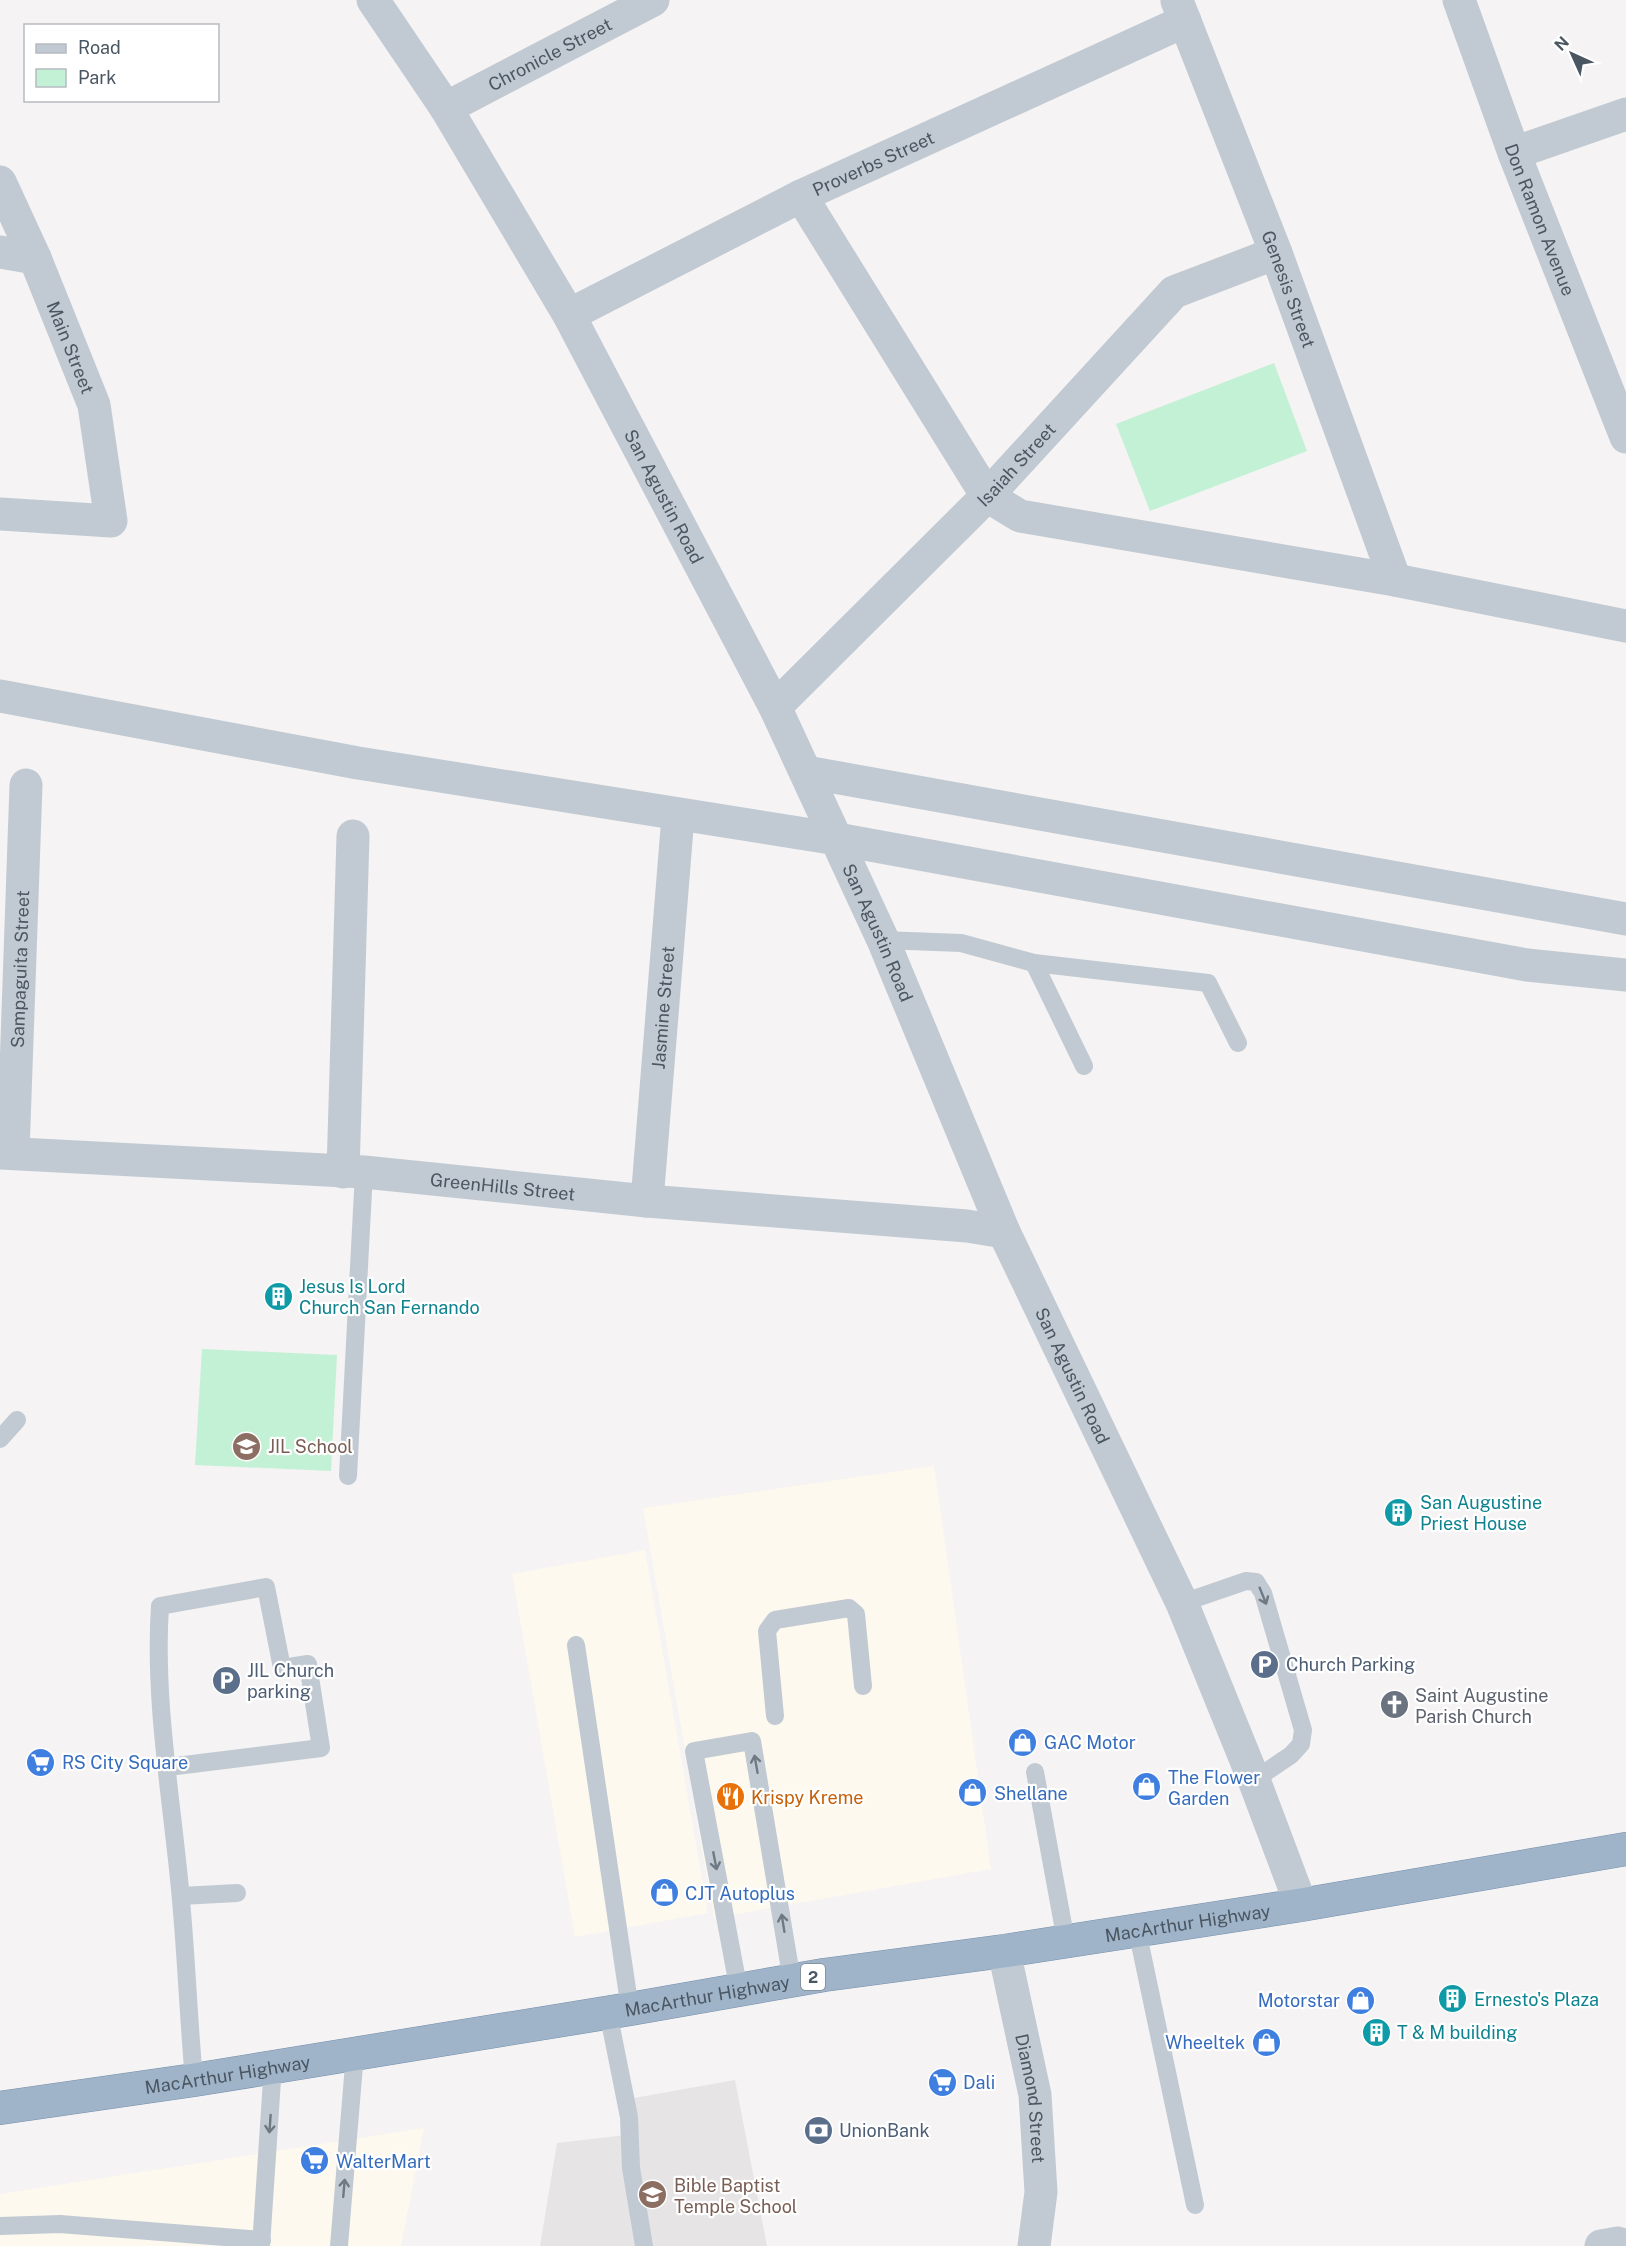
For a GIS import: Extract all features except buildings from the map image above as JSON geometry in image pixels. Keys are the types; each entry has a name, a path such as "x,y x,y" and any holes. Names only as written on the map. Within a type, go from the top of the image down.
{"highway":[{"name":"MacArthur Highway","path":"0,2108 194,2080 273,2065 619,2011 792,1981 1301,1905 1626,1849"}],"street":[{"name":"San Agustin Road","path":"373,0 446,108 569,315 775,707 883,939 1004,1232 1182,1603 1254,1780 1301,1905"},
{"name":"Chronicle Street","path":"446,108 653,0"},
{"name":"Don Ramon Avenue","path":"1459,0 1514,153 1626,437"},
{"name":"Proverbs Street","path":"569,315 801,196 1181,10"},
{"name":"Genesis Street","path":"1181,10 1275,253 1395,580"},
{"path":"1514,153 1626,114"},
{"name":"Main Street","path":"0,182 35,258 94,405 111,521 0,513"},
{"path":"801,196 987,496 1020,516 1395,580 1626,626"},
{"path":"0,252 35,258"},
{"name":"Isaiah Street","path":"775,707 987,496 1174,292 1275,253"},
{"path":"0,696 358,763 678,816 837,839 1527,965 1626,975"},
{"path":"806,772 1626,919"},
{"name":"Sampaguita Street","path":"7,1153 26,785"},
{"name":"Jasmine Street","path":"648,1201 678,816"},
{"path":"352,836 353,1172"},
{"name":"GreenHills Street","path":"7,1153 353,1172 648,1201 967,1226 1004,1232"},
{"name":"Diamond Street","path":"1004,1951 1035,2095 1041,2192 1034,2246"}],"lane":[{"path":"883,939 962,943 1034,963 1208,983 1238,1043"},
{"path":"1034,963 1084,1066"},
{"path":"348,1476 353,1172"},
{"path":"0,1439 17,1420"},
{"path":"1182,1603 1246,1581 1256,1582 1263,1593 1303,1730 1301,1744 1291,1755 1254,1780"},
{"path":"168,1767 321,1748 308,1664 282,1668 266,1587 160,1606 158,1641 168,1767 181,1896 194,2080"},
{"path":"775,1716 767,1631 775,1620 849,1608 856,1614 863,1686"},
{"path":"576,1645 619,2011 630,2117 631,2168 644,2246"},
{"path":"739,1990 694,1751 752,1741 792,1981"},
{"path":"1035,1772 1066,1941"},
{"path":"181,1896 237,1893"},
{"path":"1137,1930 1195,2205"},
{"path":"339,2246 355,2053"},
{"path":"0,2226 60,2224 262,2243 273,2065"}],"shaded area":[{"path":"934,1466 991,1869 714,1918 643,1508"},
{"path":"645,1550 708,1913 575,1937 512,1574"},
{"name":"Bible Baptist Temple School","path":"735,2080 767,2246 540,2246 557,2143 626,2135 623,2100"},
{"name":"WalterMart","path":"424,2128 401,2246 0,2246 0,2194"}],"green space":[{"path":"1274,363 1307,451 1150,511 1116,424"},
{"path":"202,1349 337,1355 331,1471 195,1465"}],"place":[{"name":"Jesus Is Lord Church San Fernando","path":"278,1296"},
{"name":"JIL School","path":"247,1446"},
{"name":"San Augustine Priest House","path":"1399,1512"},
{"name":"Church Parking","path":"1265,1664"},
{"name":"JIL Church parking","path":"226,1680"},
{"name":"Saint Augustine Parish Church","path":"1394,1705"},
{"name":"GAC Motor","path":"1023,1742"},
{"name":"RS City Square","path":"41,1762"},
{"name":"The Flower Garden","path":"1147,1787"},
{"name":"Shellane","path":"973,1793"},
{"name":"Krispy Kreme","path":"730,1797"},
{"name":"CJT Autoplus","path":"664,1893"},
{"name":"Ernesto's Plaza","path":"1453,1999"},
{"name":"Motorstar","path":"1361,2000"},
{"name":"T & M building","path":"1376,2032"},
{"name":"Wheeltek","path":"1266,2042"},
{"name":"Dali","path":"942,2082"},
{"name":"UnionBank","path":"818,2130"},
{"name":"WalterMart","path":"315,2161"},
{"name":"Bible Baptist Temple School","path":"653,2195"}]}
